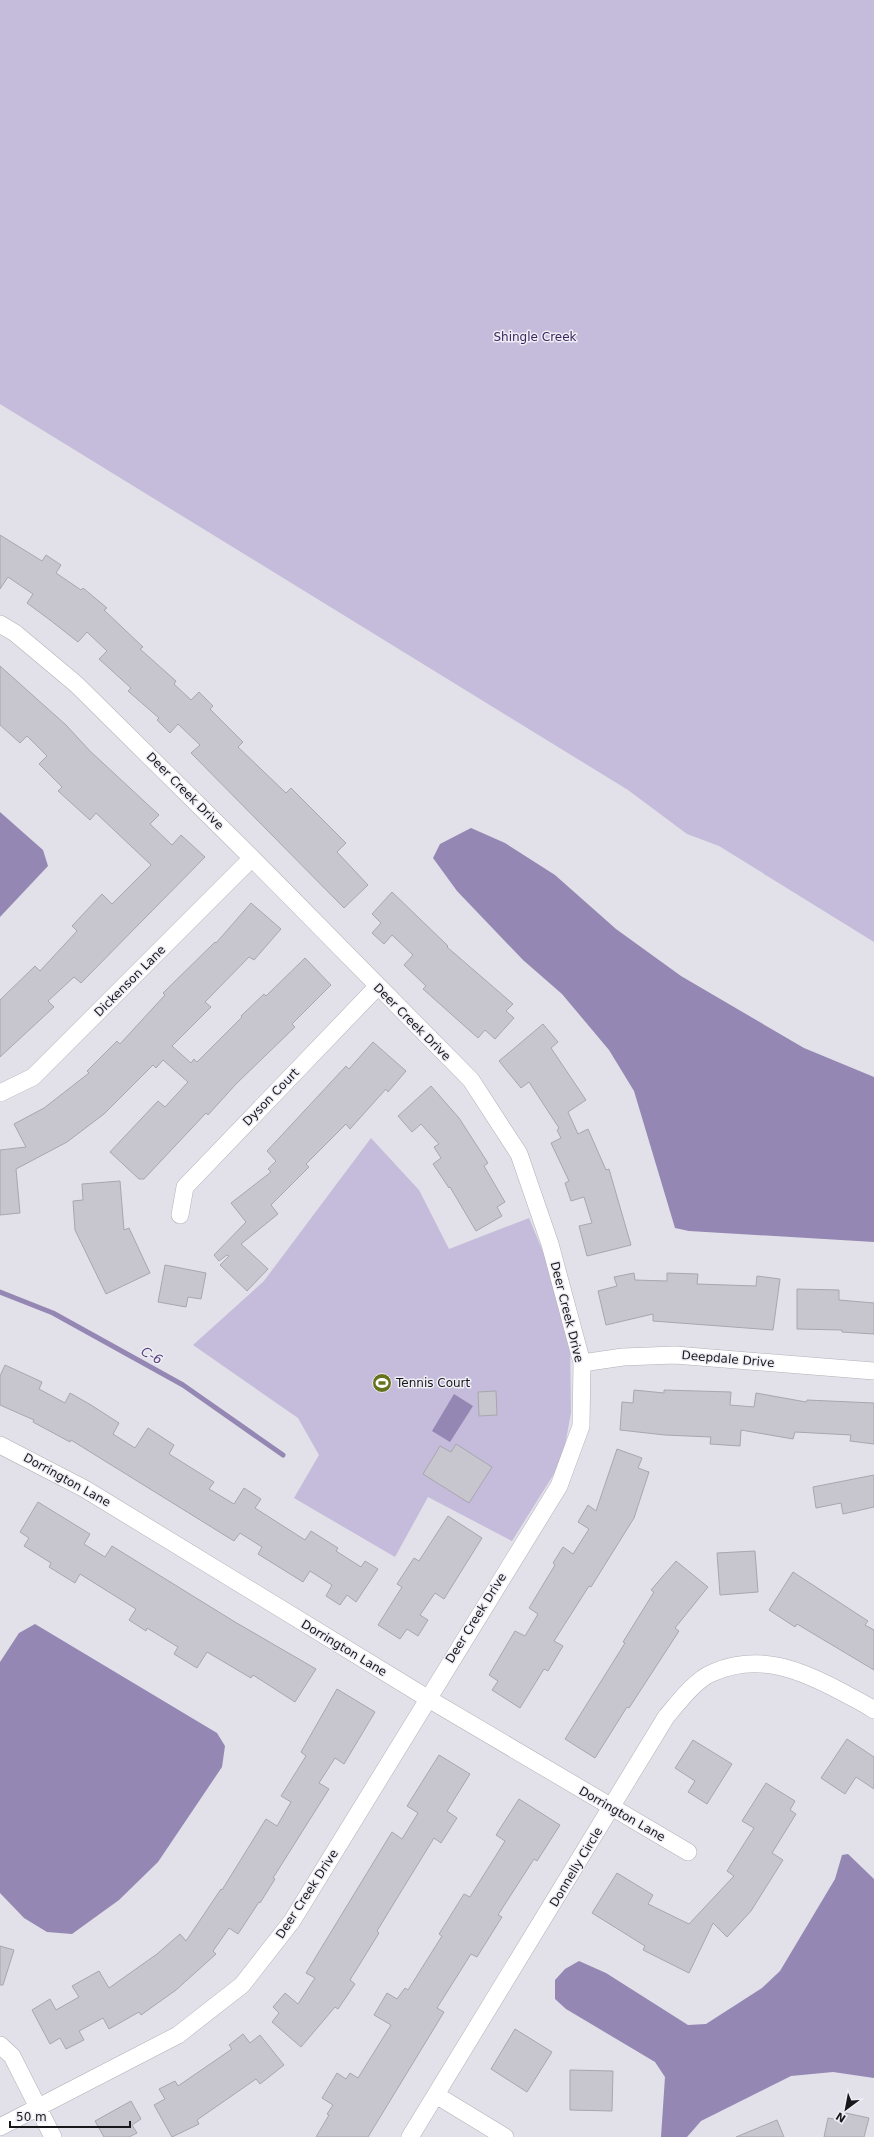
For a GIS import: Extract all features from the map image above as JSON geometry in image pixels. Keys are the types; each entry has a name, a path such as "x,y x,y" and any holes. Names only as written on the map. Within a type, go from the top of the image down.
{"street":[{"name":"Deer Creek Drive","path":"0,624 15,633 76,684 252,858 377,987 471,1080 519,1154 550,1244 582,1363 580,1426 559,1486 427,1698 292,1921 242,1985 178,2035 0,2127"},
{"name":"Dickenson Lane","path":"0,1093 34,1077 252,858"},
{"name":"Dyson Court","path":"180,1215 185,1187 377,987"},
{"name":"Deepdale Drive","path":"582,1363 623,1357 675,1355 874,1370"},
{"name":"Dorrington Lane","path":"0,1445 86,1489 427,1698 611,1808 688,1852"},
{"name":"Donnelly Circle","path":"410,2137 666,1717 687,1693 711,1673 739,1663 774,1664 809,1674 874,1710"},
{"path":"0,2045 12,2056 53,2137"},
{"path":"436,2095 505,2137"}],"green space":[{"name":"Shingle Creek","path":"0,0 874,0 874,942 719,846 687,834 628,790 0,404"},
{"path":"371,1138 419,1190 449,1249 529,1218 550,1269 570,1341 571,1413 562,1461 512,1541 428,1497 395,1557 294,1498 319,1455 298,1418 193,1345 264,1281"}],"shaded area":[{"path":"0,812 43,850 48,866 0,917"},
{"path":"471,828 505,843 555,875 616,929 681,976 804,1048 874,1077 874,1242 689,1231 675,1228 634,1091 609,1050 562,994 523,960 457,891 433,858 440,844"},
{"path":"454,1394 473,1406 450,1442 432,1431"},
{"path":"35,1624 217,1733 225,1746 222,1767 158,1862 119,1900 72,1934 47,1932 24,1918 0,1893 0,1662 19,1633"},
{"path":"848,1854 874,1879 874,2078 833,2072 791,2076 701,2121 687,2137 661,2137 665,2077 655,2062 566,2009 555,1999 555,1980 565,1969 579,1961 606,1973 688,2025 706,2024 762,1988 780,1971 835,1879 842,1855"}],"building":[{"path":"0,535 42,561 46,555 61,565 56,573 81,590 83,588 107,608 104,610 143,647 140,649 176,681 174,684 191,700 199,692 213,706 210,709 243,742 238,747 286,793 291,788 346,843 337,852 368,885 344,908 191,753 200,745 178,724 170,733 157,720 159,718 128,691 131,688 99,659 107,651 87,632 78,642 27,603 33,594 8,577 0,589"},
{"path":"0,666 66,725 90,751 159,815 150,824 172,845 181,835 205,857 81,983 74,977 48,1001 54,1007 0,1057 0,1000 35,966 40,971 77,931 72,926 102,894 112,904 151,865 96,813 90,820 58,791 62,787 39,764 47,756 27,736 20,743 0,725"},
{"path":"392,892 448,946 447,947 513,1004 506,1011 514,1018 495,1039 485,1030 478,1038 423,989 426,986 404,965 413,955 392,935 384,944 372,933 381,923 372,914"},
{"path":"251,903 281,929 254,960 249,957 205,1002 211,1007 172,1046 191,1063 194,1059 197,1062 242,1017 241,1016 264,994 266,996 305,958 331,985 292,1024 295,1027 236,1084 208,1115 206,1113 144,1179 139,1179 110,1152 158,1101 165,1107 188,1082 163,1060 156,1068 153,1065 104,1114 67,1142 16,1169 20,1213 0,1215 0,1150 26,1147 14,1124 44,1108 89,1073 87,1071 117,1041 120,1044 165,995 163,993 215,942 216,943"},
{"path":"543,1024 558,1042 551,1048 586,1100 568,1112 578,1134 588,1129 606,1170 609,1169 631,1245 587,1256 579,1226 592,1223 584,1197 571,1201 565,1183 569,1181 551,1143 561,1138 557,1130 559,1128 529,1082 521,1088 499,1061"},
{"path":"373,1042 406,1071 388,1092 386,1089 350,1129 346,1124 306,1164 309,1167 271,1205 278,1214 241,1244 268,1269 247,1291 220,1265 229,1256 227,1255 219,1261 214,1255 246,1222 231,1203 271,1172 268,1169 276,1161 267,1151 346,1066 349,1069"},
{"path":"431,1086 459,1118 488,1163 484,1166 505,1202 497,1207 502,1216 476,1231 450,1187 449,1188 433,1164 441,1158 434,1147 439,1144 421,1124 412,1132 398,1116"},
{"path":"120,1181 124,1230 129,1228 150,1273 106,1294 75,1230 73,1201 83,1200 82,1184"},
{"path":"165,1265 206,1273 201,1299 188,1297 186,1307 158,1302"},
{"path":"634,1273 635,1280 667,1281 667,1273 698,1274 697,1284 756,1286 757,1276 780,1279 773,1330 653,1321 653,1314 606,1325 598,1291 617,1286 614,1277"},
{"path":"797,1289 839,1290 839,1300 874,1303 874,1334 842,1332 842,1330 797,1329"},
{"path":"5,1365 42,1382 39,1389 65,1403 70,1393 91,1405 119,1423 113,1434 135,1448 148,1428 174,1445 169,1454 214,1482 209,1489 234,1504 244,1488 261,1499 255,1508 305,1540 311,1531 338,1548 336,1551 361,1567 365,1561 378,1569 356,1602 347,1595 340,1605 326,1596 332,1585 310,1571 303,1582 258,1554 262,1547 240,1533 234,1541 71,1440 70,1442 33,1422 34,1420 0,1405 0,1376"},
{"path":"634,1390 664,1393 664,1390 731,1392 730,1405 754,1407 756,1393 806,1402 807,1400 874,1403 874,1444 850,1441 851,1435 795,1432 793,1439 741,1430 740,1446 710,1444 711,1437 665,1435 620,1430 622,1402 633,1403"},
{"path":"496,1391 497,1415 479,1416 478,1392"},
{"path":"456,1444 492,1467 469,1503 423,1474 440,1446 451,1452"},
{"path":"617,1449 642,1458 638,1468 649,1472 634,1518 591,1587 589,1586 554,1641 563,1646 548,1671 544,1669 520,1708 492,1690 498,1681 489,1675 515,1631 525,1636 538,1614 529,1608 555,1565 553,1563 563,1547 573,1554 589,1529 578,1522 588,1505 596,1511"},
{"path":"874,1475 874,1507 843,1514 841,1503 816,1508 813,1487"},
{"path":"38,1502 90,1534 84,1544 105,1557 112,1546 235,1622 316,1669 295,1702 253,1675 251,1678 207,1652 197,1668 174,1654 178,1647 147,1628 146,1631 129,1620 136,1609 80,1574 75,1583 49,1567 51,1563 24,1546 29,1538 20,1532"},
{"path":"448,1516 482,1538 444,1599 435,1593 420,1615 428,1620 418,1636 407,1629 400,1639 378,1625 402,1587 397,1584 414,1558 419,1561"},
{"path":"755,1551 758,1592 720,1595 717,1553"},
{"path":"676,1561 708,1587 675,1628 679,1631 629,1708 627,1707 595,1758 565,1739 625,1643 623,1642 654,1592 651,1590"},
{"path":"793,1572 868,1621 865,1625 874,1630 874,1670 797,1624 795,1627 769,1610"},
{"path":"337,1689 375,1712 344,1764 335,1758 319,1783 329,1789 273,1878 275,1879 260,1903 259,1902 238,1934 229,1928 213,1951 216,1954 176,1990 141,2015 139,2012 109,2029 103,2018 79,2031 84,2040 66,2049 60,2038 50,2044 32,2010 50,1999 56,2010 79,1997 72,1986 99,1971 109,1988 157,1954 180,1934 186,1941 221,1889 222,1890 266,1819 277,1826 291,1802 281,1796 306,1756 301,1752"},
{"path":"847,1739 874,1757 874,1789 856,1777 845,1794 821,1778"},
{"path":"693,1740 732,1764 707,1804 688,1792 695,1781 675,1768"},
{"path":"439,1755 470,1774 447,1811 457,1818 441,1843 434,1838 377,1931 379,1933 350,1980 355,1984 338,2009 335,2007 301,2047 272,2022 279,2013 273,2007 285,1993 298,2004 315,1978 306,1973 392,1832 402,1839 418,1813 407,1806"},
{"path":"766,1783 795,1801 790,1810 796,1814 772,1853 783,1860 751,1911 727,1937 713,1923 689,1973 643,1950 645,1946 592,1913 617,1873 653,1895 648,1904 689,1924 734,1876 727,1871 754,1828 742,1821"},
{"path":"519,1799 560,1825 537,1861 534,1859 498,1915 502,1917 477,1957 471,1954 437,2008 444,2012 368,2137 316,2137 333,2105 322,2098 337,2073 346,2079 350,2073 358,2078 391,2025 374,2015 387,1993 397,1999 405,1988 408,1990 442,1936 439,1934 464,1894 470,1897 505,1841 496,1835"},
{"path":"0,1946 14,1950 3,1985 0,1985"},
{"path":"515,2029 552,2052 527,2092 491,2069"},
{"path":"243,2034 250,2043 260,2035 284,2065 260,2084 256,2079 197,2120 199,2124 172,2137 154,2105 165,2099 159,2089 175,2081 178,2086 232,2049 229,2045"},
{"path":"570,2070 613,2071 612,2111 570,2110"},
{"path":"131,2101 141,2119 132,2125 137,2133 129,2137 104,2137 95,2121"},
{"path":"841,2112 869,2118 864,2137 824,2137 828,2118 839,2120"},
{"path":"777,2120 784,2137 736,2137"}],"waterway":[{"name":"C-6","path":"0,1292 53,1313 183,1385 283,1455"}],"place":[{"name":"Tennis Court","path":"382,1383"}]}
